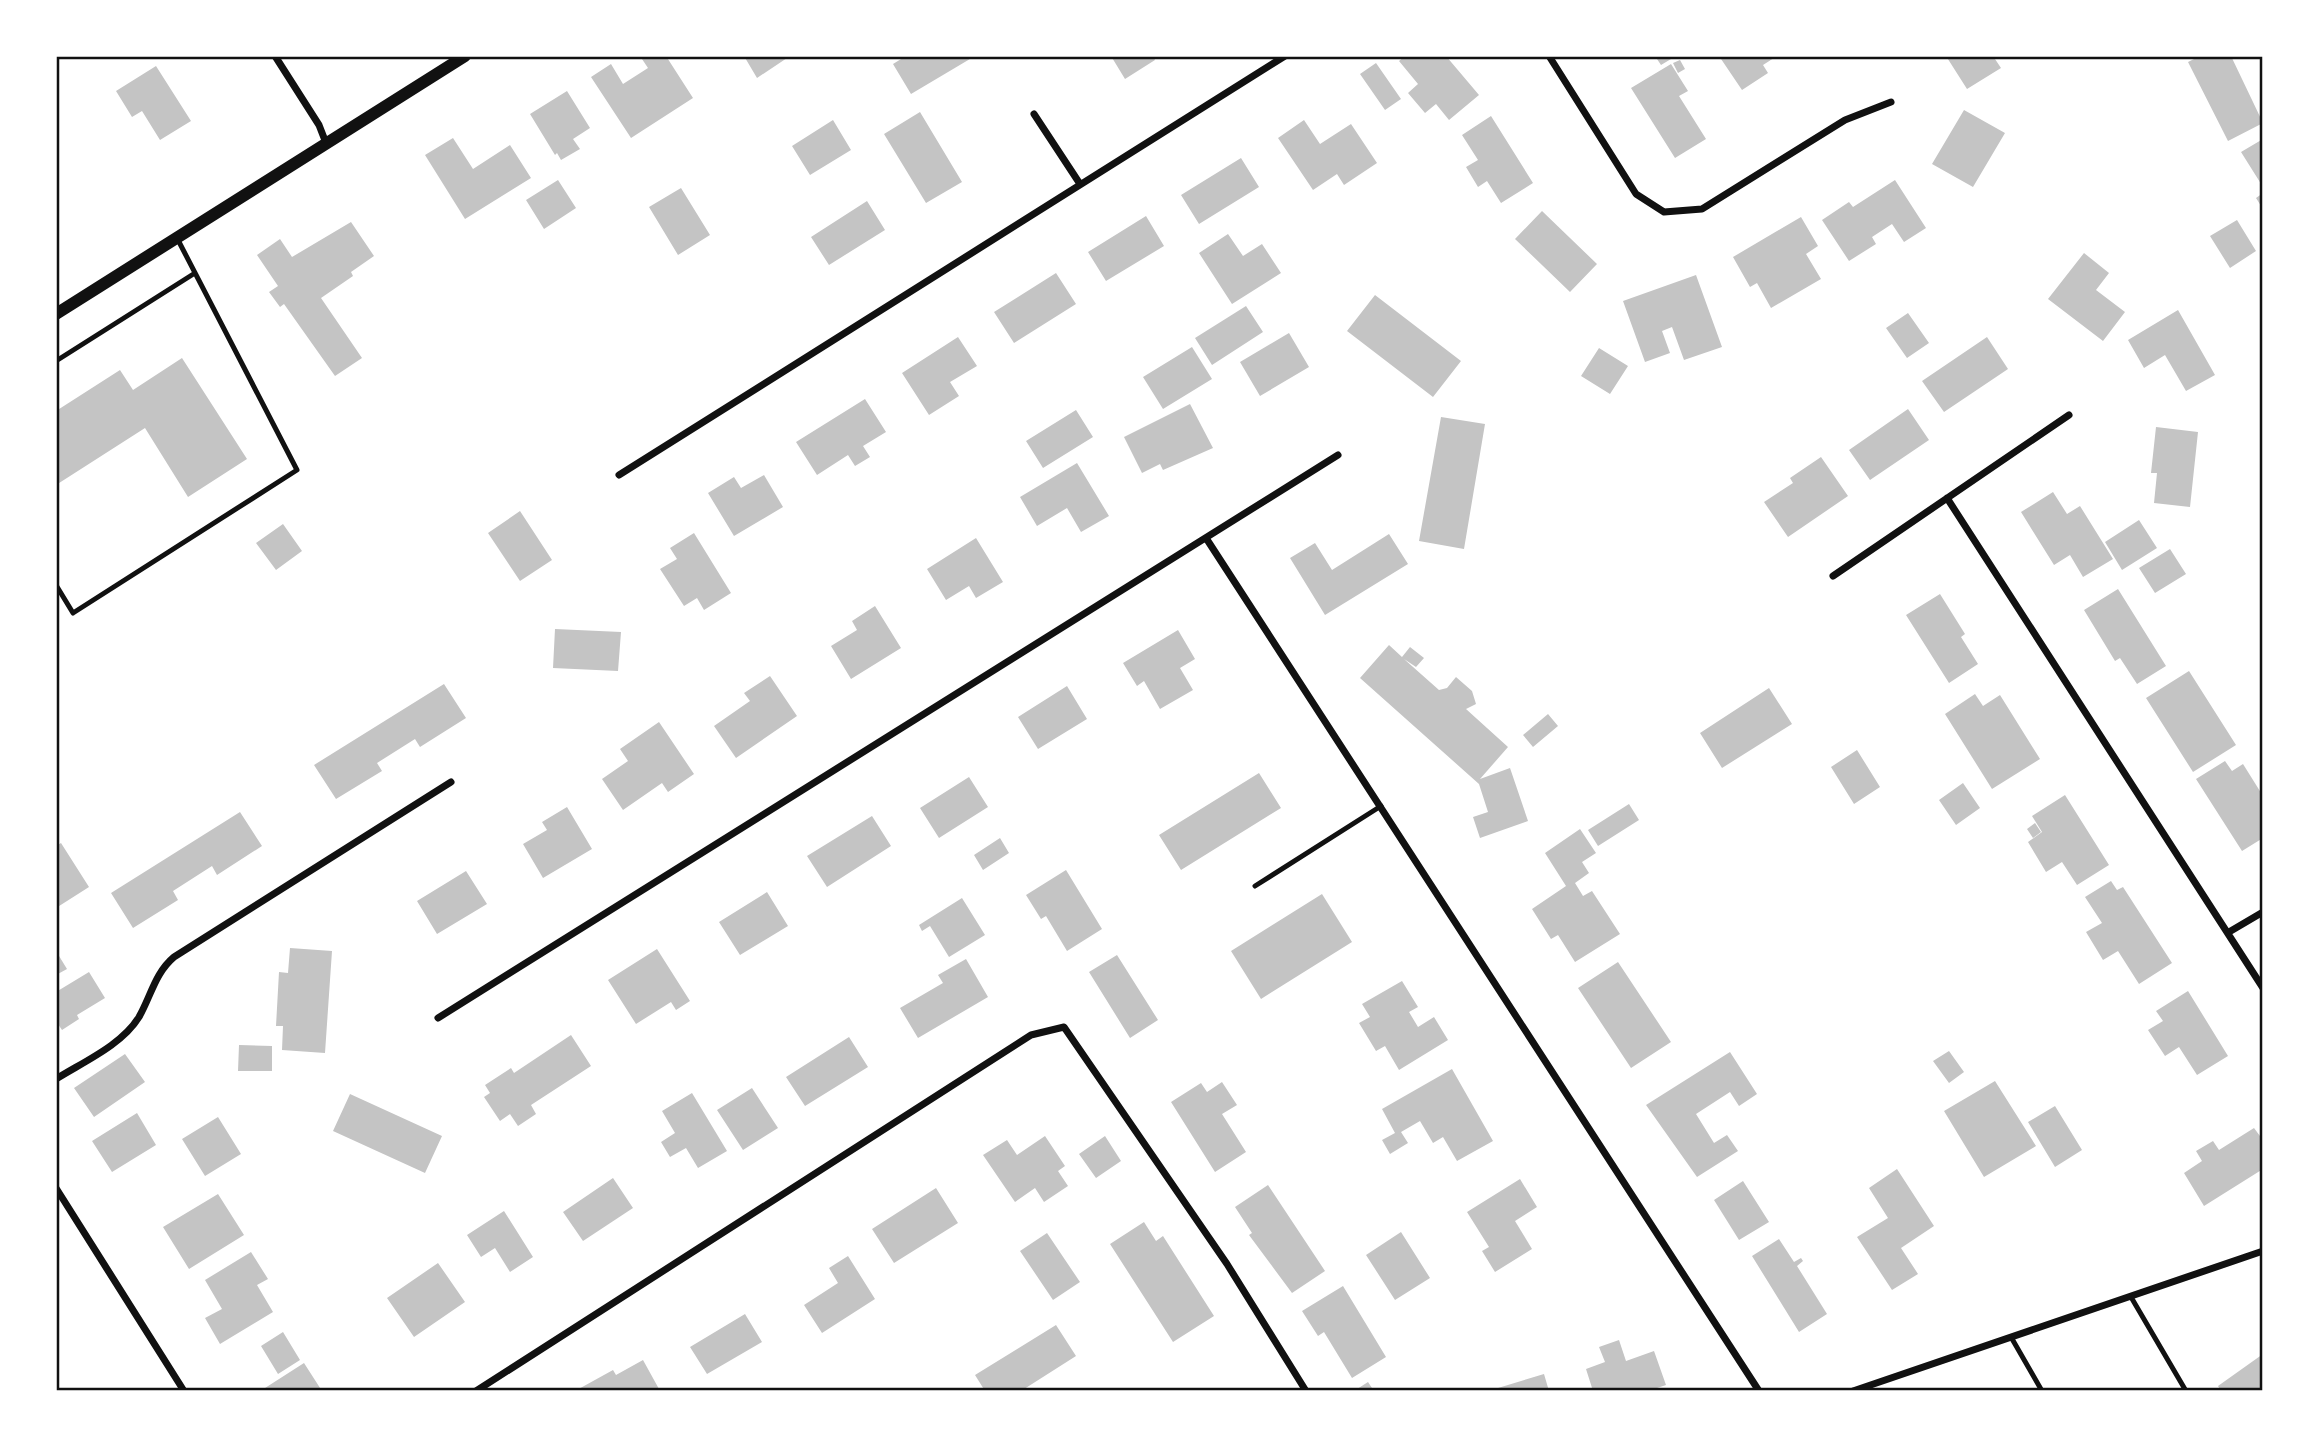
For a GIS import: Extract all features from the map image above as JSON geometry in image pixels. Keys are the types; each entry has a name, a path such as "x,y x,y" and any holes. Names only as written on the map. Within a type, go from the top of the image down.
{"street":[{"path":"275,56 319,125 326,143"},
{"path":"56,314 465,56"},
{"path":"619,475 1285,56"},
{"path":"1549,56 1636,194 1664,212 1684,213 1702,209 1728,196 1845,120 1891,102"},
{"path":"1034,114 1080,184"},
{"path":"1833,576 2069,415"},
{"path":"438,1018 1011,657 1338,455"},
{"path":"1947,498 2263,988"},
{"path":"1206,538 1759,1391"},
{"path":"56,1079 105,1049 131,1028 163,966 174,957 451,782"},
{"path":"2229,932 2263,912"},
{"path":"476,1391 1031,1035 1064,1027 1227,1264 1306,1391"},
{"path":"56,1188 184,1391"},
{"path":"1853,1391 1871,1388 2263,1251"}],"lane":[{"path":"56,585 73,613 297,470 177,238"},
{"path":"56,361 195,273"},
{"path":"1255,886 1381,806"},
{"path":"2131,1297 2186,1391"},
{"path":"2011,1337 2042,1391"}],"building":[{"path":"640,56 666,56 693,98 631,138 591,77 611,64 623,84 648,68"},
{"path":"744,56 790,56 757,78"},
{"path":"906,56 975,56 911,94 893,64"},
{"path":"1111,56 1153,56 1155,60 1125,79"},
{"path":"1405,56 1446,56 1479,95 1449,120 1436,104 1425,113 1408,93 1418,84 1399,61"},
{"path":"1655,56 1676,56 1661,65"},
{"path":"1719,56 1777,56 1763,65 1768,73 1742,90"},
{"path":"1946,56 1993,56 2001,68 1967,89"},
{"path":"2200,56 2231,56 2263,123 2228,141 2188,62"},
{"path":"1680,60 1685,69 1678,73 1673,63"},
{"path":"1376,63 1401,99 1385,110 1360,74"},
{"path":"1671,64 1688,91 1679,96 1706,139 1675,158 1631,88"},
{"path":"156,66 191,121 160,140 142,111 132,117 116,91"},
{"path":"567,91 590,128 573,139 580,149 561,160 557,153 555,155 530,114"},
{"path":"1964,110 2005,133 1973,187 1932,164"},
{"path":"920,112 962,182 926,203 884,134"},
{"path":"1491,116 1533,183 1501,203 1487,181 1478,187 1466,167 1478,160 1462,135"},
{"path":"833,120 851,150 810,175 792,146"},
{"path":"1304,120 1320,144 1351,124 1377,163 1344,185 1337,174 1313,190 1278,138"},
{"path":"453,138 473,169 510,145 531,178 465,219 425,155"},
{"path":"2263,139 2263,187 2241,152"},
{"path":"1241,158 1259,187 1199,224 1181,195"},
{"path":"558,180 576,208 544,229 526,200"},
{"path":"1895,180 1926,228 1904,242 1892,224 1872,237 1876,244 1849,261 1822,220 1849,202 1853,207"},
{"path":"681,188 710,235 678,255 649,207"},
{"path":"2263,193 2263,209 2256,198"},
{"path":"867,201 885,230 829,265 811,237"},
{"path":"1542,211 1597,264 1570,292 1515,239"},
{"path":"1146,216 1164,246 1106,281 1088,252"},
{"path":"1801,217 1818,246 1806,254 1821,279 1771,308 1757,283 1750,287 1733,257"},
{"path":"2237,220 2256,251 2230,268 2210,236"},
{"path":"351,222 374,256 351,272 353,276 321,298 362,358 335,376 284,304 280,307 269,292 278,286 257,255 280,239 292,257"},
{"path":"1228,234 1243,256 1262,244 1281,273 1232,304 1199,253"},
{"path":"2084,253 2109,273 2096,290 2125,312 2103,341 2048,299"},
{"path":"1056,273 1076,304 1014,343 994,312"},
{"path":"1696,275 1722,347 1684,360 1672,327 1662,331 1670,353 1645,362 1623,301"},
{"path":"1375,295 1461,361 1433,397 1347,331"},
{"path":"1246,306 1263,332 1212,365 1195,338"},
{"path":"2178,310 2215,375 2186,391 2165,355 2144,368 2128,340"},
{"path":"1908,313 1929,343 1907,358 1886,328"},
{"path":"1289,333 1309,367 1260,396 1240,362"},
{"path":"958,337 977,366 950,382 959,396 929,415 902,373"},
{"path":"1987,337 2008,369 1944,412 1922,381"},
{"path":"1192,347 1212,379 1163,409 1143,377"},
{"path":"1599,348 1628,366 1610,394 1581,376"},
{"path":"182,358 247,459 188,497 145,428 56,485 56,411 120,370 133,390"},
{"path":"865,399 886,432 863,446 870,457 855,466 848,455 817,475 796,442"},
{"path":"1190,404 1213,448 1163,470 1160,464 1142,473 1124,437"},
{"path":"1908,409 1929,440 1870,480 1849,450"},
{"path":"1076,410 1093,437 1043,468 1026,441"},
{"path":"1441,417 1485,424 1464,549 1419,541"},
{"path":"2156,427 2198,432 2190,507 2154,503 2157,473 2151,473"},
{"path":"1821,457 1848,496 1788,537 1764,502 1793,483 1790,478"},
{"path":"1077,463 1109,516 1081,532 1067,508 1037,526 1020,497"},
{"path":"764,475 783,507 734,536 708,493 734,477 741,488"},
{"path":"2053,492 2067,514 2080,506 2113,559 2083,577 2070,555 2054,565 2021,512"},
{"path":"520,511 552,560 520,581 488,533"},
{"path":"2139,520 2157,548 2122,570 2105,542"},
{"path":"283,524 302,551 276,570 256,543"},
{"path":"694,533 731,593 704,610 697,598 684,606 660,569 677,559 670,548"},
{"path":"1389,534 1408,564 1325,615 1290,558 1315,543 1332,570"},
{"path":"976,538 1003,582 976,598 969,586 946,600 927,569"},
{"path":"2170,549 2186,574 2155,593 2139,568"},
{"path":"2118,589 2166,666 2137,684 2120,658 2115,661 2084,610"},
{"path":"1940,594 1965,634 1961,637 1978,664 1949,683 1906,615"},
{"path":"875,606 901,648 851,679 831,646 857,630 852,621"},
{"path":"555,629 621,632 618,671 553,668"},
{"path":"1178,630 1195,659 1180,668 1193,690 1160,709 1144,681 1137,686 1123,663"},
{"path":"1389,645 1402,657 1410,647 1424,658 1416,667 1404,659 1439,690 1447,688 1456,677 1472,691 1476,704 1466,709 1508,747 1480,779 1510,768 1528,821 1480,838 1473,817 1488,812 1479,784 1360,678"},
{"path":"2189,671 2236,745 2193,772 2146,698"},
{"path":"770,676 797,716 736,758 714,726 750,701 744,693"},
{"path":"444,684 466,718 420,747 415,739 377,763 382,771 336,799 314,765"},
{"path":"1067,686 1087,719 1038,749 1018,717"},
{"path":"1769,688 1792,724 1722,768 1700,733"},
{"path":"1975,694 1983,706 2000,695 2040,759 1992,789 1945,714"},
{"path":"1548,714 1558,726 1533,747 1523,735"},
{"path":"659,722 694,774 668,792 662,783 623,810 602,779 628,761 620,749"},
{"path":"1857,750 1880,787 1854,804 1831,767"},
{"path":"2225,761 2232,771 2243,764 2263,796 2263,838 2242,851 2196,779"},
{"path":"1259,773 1281,808 1181,870 1159,835"},
{"path":"969,777 988,807 939,838 920,808"},
{"path":"1963,783 1980,808 1956,825 1939,800"},
{"path":"2065,795 2109,865 2077,885 2062,862 2046,872 2028,842 2042,832 2032,816"},
{"path":"1629,804 1639,820 1598,846 1588,830"},
{"path":"567,807 592,849 543,878 523,844 547,830 542,822"},
{"path":"240,812 262,846 217,875 212,866 173,891 178,900 133,928 111,893"},
{"path":"872,816 891,846 827,887 807,856"},
{"path":"2035,823 2041,832 2033,838 2027,829"},
{"path":"1580,829 1596,853 1582,862 1589,873 1575,883 1583,896 1592,891 1620,934 1575,962 1558,935 1551,939 1532,909 1566,886 1545,853"},
{"path":"1000,838 1009,853 983,870 974,855"},
{"path":"61,843 89,887 56,908 56,846"},
{"path":"1066,870 1102,929 1067,951 1046,916 1041,919 1026,895"},
{"path":"466,871 487,904 437,934 417,901"},
{"path":"2111,881 2117,890 2123,887 2172,963 2139,984 2118,951 2103,960 2086,932 2102,923 2085,897"},
{"path":"767,892 788,926 740,955 719,922"},
{"path":"1322,894 1352,942 1261,999 1231,951"},
{"path":"962,898 985,935 949,957 930,926 922,931 919,925"},
{"path":"290,948 332,951 325,1053 282,1050 283,1026 276,1026 279,972 288,973"},
{"path":"657,949 690,1001 676,1010 671,1002 636,1024 608,980"},
{"path":"56,951 67,969 56,975"},
{"path":"1117,955 1158,1020 1130,1038 1089,972"},
{"path":"966,959 988,997 918,1038 900,1008 943,983 938,975"},
{"path":"1618,962 1671,1042 1631,1068 1578,988"},
{"path":"89,972 105,998 77,1015 79,1019 62,1030 56,1021 56,992"},
{"path":"1402,981 1418,1007 1409,1012 1418,1027 1434,1017 1448,1040 1399,1070 1385,1046 1376,1051 1359,1023 1370,1017 1362,1004"},
{"path":"2188,991 2228,1056 2197,1075 2179,1047 2165,1056 2148,1030 2163,1021 2156,1011"},
{"path":"571,1035 591,1066 531,1105 536,1114 518,1126 510,1114 500,1121 484,1097 490,1093 485,1085 511,1068 514,1073"},
{"path":"849,1037 868,1067 805,1106 786,1077"},
{"path":"239,1045 272,1046 272,1071 238,1071"},
{"path":"1949,1051 1964,1072 1949,1083 1933,1061"},
{"path":"1730,1052 1757,1094 1739,1106 1730,1092 1696,1114 1714,1143 1727,1135 1738,1151 1697,1177 1646,1105"},
{"path":"125,1054 145,1082 94,1117 74,1088"},
{"path":"1452,1069 1493,1141 1457,1161 1443,1137 1433,1143 1420,1121 1401,1132 1408,1143 1390,1154 1382,1140 1395,1133 1382,1109"},
{"path":"1995,1081 2036,1146 1984,1177 1944,1111"},
{"path":"1222,1082 1237,1105 1222,1114 1246,1152 1215,1172 1171,1102 1201,1083 1207,1092"},
{"path":"752,1088 778,1128 743,1150 717,1110"},
{"path":"692,1093 727,1151 698,1168 686,1148 670,1157 661,1142 675,1133 662,1111"},
{"path":"350,1094 442,1136 425,1173 333,1131"},
{"path":"2055,1106 2082,1150 2055,1167 2028,1122"},
{"path":"137,1113 156,1145 112,1172 92,1141"},
{"path":"218,1117 241,1154 205,1176 182,1139"},
{"path":"2254,1128 2263,1140 2263,1169 2204,1206 2184,1173 2202,1161 2196,1151 2213,1141 2219,1150"},
{"path":"1045,1136 1065,1166 1058,1171 1068,1186 1044,1202 1035,1188 1015,1202 983,1155 1007,1140 1017,1155"},
{"path":"1105,1136 1121,1161 1096,1178 1079,1154"},
{"path":"1897,1169 1934,1226 1901,1248 1918,1274 1892,1290 1857,1237 1888,1218 1869,1188"},
{"path":"613,1178 633,1208 583,1241 563,1212"},
{"path":"1520,1179 1537,1207 1515,1221 1532,1249 1495,1272 1482,1251 1489,1247 1467,1212"},
{"path":"1743,1181 1769,1222 1739,1240 1714,1200"},
{"path":"1268,1185 1325,1271 1292,1293 1249,1235 1252,1233 1235,1207"},
{"path":"936,1188 958,1223 894,1263 872,1229"},
{"path":"218,1194 244,1235 189,1269 163,1227"},
{"path":"504,1211 533,1257 510,1272 495,1248 481,1257 467,1235"},
{"path":"1144,1222 1156,1241 1163,1236 1214,1316 1173,1342 1110,1244"},
{"path":"1401,1232 1430,1278 1395,1300 1366,1255"},
{"path":"1047,1233 1080,1282 1053,1300 1020,1251"},
{"path":"1779,1239 1794,1262 1801,1258 1803,1261 1797,1266 1827,1314 1799,1332 1752,1256"},
{"path":"251,1252 268,1279 257,1285 273,1312 220,1344 205,1318 222,1309 205,1280"},
{"path":"848,1256 875,1299 822,1333 804,1305 838,1283 829,1268"},
{"path":"438,1263 465,1302 414,1337 387,1298"},
{"path":"1343,1286 1386,1357 1352,1378 1324,1332 1318,1336 1302,1311"},
{"path":"745,1314 762,1342 707,1374 690,1347"},
{"path":"1056,1325 1076,1356 1021,1391 985,1391 975,1375"},
{"path":"283,1332 300,1360 278,1374 261,1346"},
{"path":"1619,1340 1626,1361 1654,1351 1666,1385 1648,1391 1593,1391 1586,1369 1605,1362 1599,1347"},
{"path":"2263,1354 2263,1391 2221,1391 2218,1386"},
{"path":"643,1360 659,1389 655,1391 575,1391 613,1370 616,1375"},
{"path":"304,1363 322,1391 267,1391 265,1388"},
{"path":"1544,1374 1549,1391 1499,1391 1498,1388"},
{"path":"1368,1382 1374,1391 1354,1391"}]}
